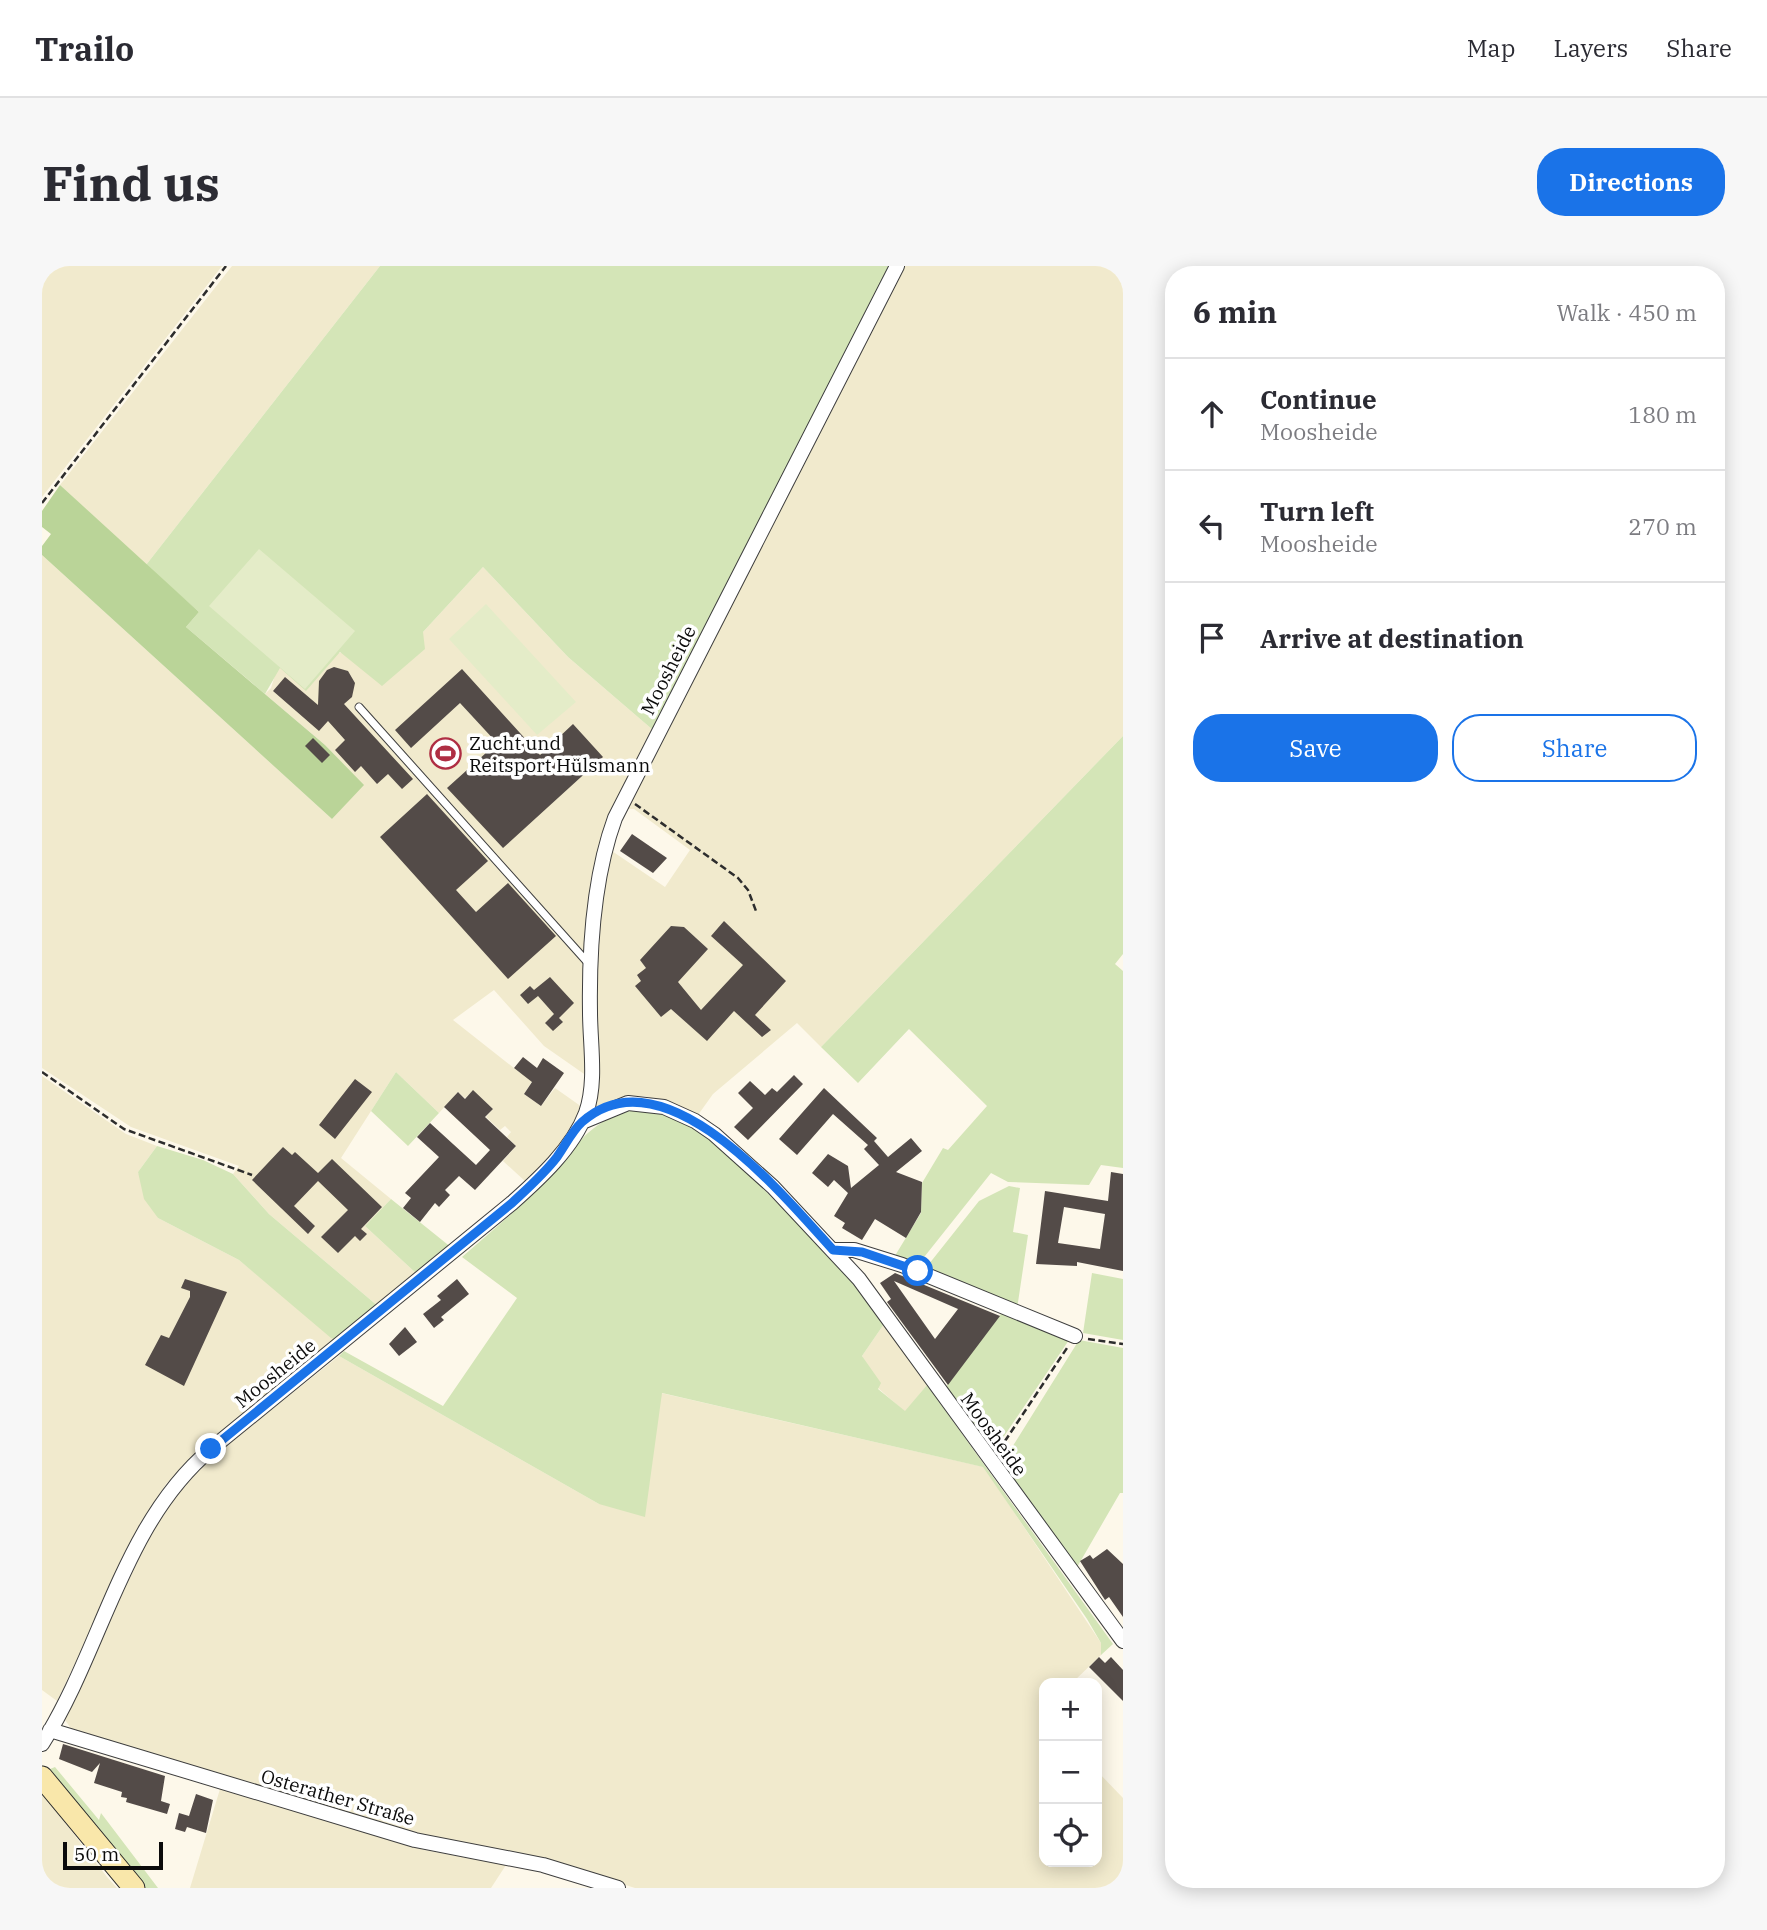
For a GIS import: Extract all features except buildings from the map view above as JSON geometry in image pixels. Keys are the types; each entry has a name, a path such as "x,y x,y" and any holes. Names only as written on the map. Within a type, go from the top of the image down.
{"main road":[{"path":"43,1781 134,1888"}],"street":[{"name":"Moosheide","path":"42,1744 139,1542 172,1487 211,1449 512,1203 546,1170 582,1122 590,1091 591,967 600,870 612,825 897,266"},
{"name":"Moosheide","path":"582,1122 612,1107 635,1102 654,1104 683,1115 738,1153 859,1279 1123,1641"},
{"path":"833,1250 853,1250 902,1265 1075,1336"},
{"name":"Osterather Straße","path":"50,1730 406,1837 543,1866 618,1888"}],"lane":[{"path":"359,707 591,967"}],"path":[{"path":"42,503 226,266"},
{"path":"625,796 738,878 748,890 756,911"},
{"path":"42,1072 124,1129 252,1175"},
{"path":"990,1462 1075,1336 1123,1344"}],"shaded area":[{"path":"42,266 222,266 42,497"},
{"path":"232,266 380,266 146,565 60,485"},
{"path":"902,266 1123,266 1123,736 821,1047 797,1023 713,1094 698,1115 645,1096 617,1099 591,1110 593,1004 602,868 609,849 665,887 690,850 634,809 624,809"},
{"path":"42,555 332,819 363,785 325,745 265,694 271,688 279,668 423,632 483,567 568,657 653,730 610,814 594,867 585,1003 587,1076 544,1046 494,990 453,1020 519,1072 534,1078 524,1094 541,1106 555,1088 582,1107 555,1152 526,1182 503,1161 516,1146 507,1137 511,1132 505,1126 500,1130 486,1117 493,1109 473,1091 465,1098 458,1092 439,1113 396,1072 341,1158 391,1199 365,1226 418,1275 379,1307 269,1214 233,1174 239,1166 131,1127 42,1068"},
{"path":"42,1076 126,1134 157,1146 138,1172 158,1218 239,1260 337,1340 203,1448 166,1484 137,1533 57,1701 42,1690"},
{"path":"884,1324 927,1385 905,1412 878,1388 862,1356"},
{"path":"339,1356 599,1504 661,1393 984,1467 1101,1643 1101,1655 1077,1678 1039,1678 1039,1867 1102,1867 1102,1776 1123,1798 1123,1888 635,1888 549,1860 426,1836 72,1730 63,1717 149,1538 177,1492 211,1458"},
{"path":"220,1789 424,1850 506,1865 491,1888 190,1888"},
{"path":"42,1793 107,1877 117,1888 42,1888"}],"green space":[{"path":"380,266 892,266 653,730 568,657 483,567 423,632 425,649 382,686 340,652 306,691 280,668 265,694 186,627 199,612 146,565"},
{"path":"60,485 199,612 186,627 325,745 364,785 332,819 42,555 42,546 51,534 42,527 42,511"},
{"path":"259,549 355,631 305,689 209,606"},
{"path":"486,604 576,702 537,735 449,639"},
{"path":"1123,736 1123,954 1115,964 1123,971 1123,1168 1101,1165 1089,1185 1008,1182 991,1173 917,1266 893,1259 921,1213 922,1183 943,1148 948,1150 987,1106 909,1029 858,1083 821,1047"},
{"path":"396,1072 439,1113 408,1146 371,1111"},
{"path":"643,1109 670,1116 699,1131 730,1155 848,1275 884,1324 862,1356 881,1383 878,1389 905,1411 927,1385 1113,1644 1101,1655 1101,1643 1087,1619 983,1467 662,1393 645,1517 599,1504 339,1356 344,1351 443,1406 517,1298 462,1257 535,1192 594,1128 607,1119"},
{"path":"157,1146 203,1160 233,1174 269,1214 379,1307 337,1340 331,1338 239,1260 158,1218 144,1199 138,1172"},
{"path":"1009,1186 1020,1188 1013,1232 1028,1235 1017,1309 925,1269 979,1201"},
{"path":"391,1199 452,1248 418,1275 365,1226"},
{"path":"1092,1273 1123,1279 1123,1340 1083,1333"},
{"path":"1003,1311 1069,1340 992,1454 946,1387"},
{"path":"1079,1340 1123,1348 1123,1493 1120,1493 1076,1569 1001,1465"},
{"path":"55,1767 99,1820 101,1813 158,1888 143,1888 45,1771"}],"place":[{"name":"Zucht und Reitsport Hülsmann","path":"446,754"}],"route":[{"path":"211,1449 452,1255 512,1203 546,1170 582,1122 620,1105 635,1102 654,1104 683,1115 704,1127 738,1153 833,1250 862,1252 918,1271"}]}
